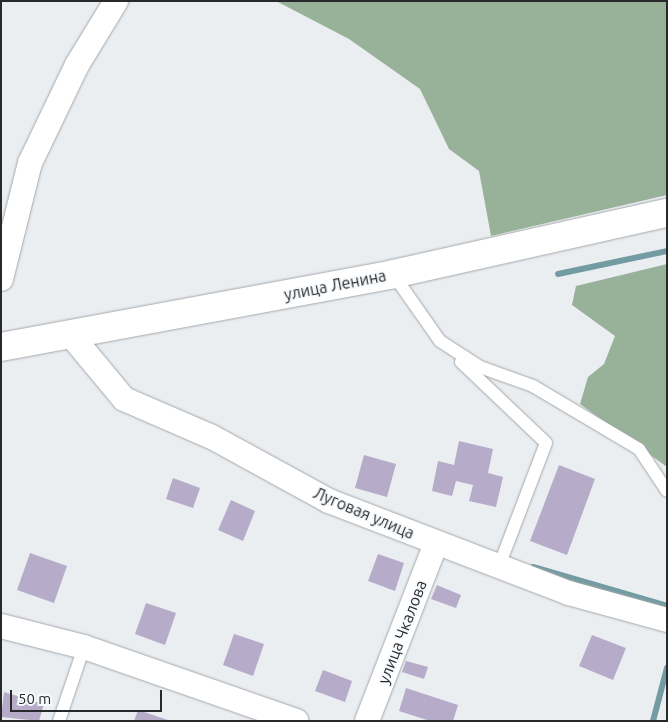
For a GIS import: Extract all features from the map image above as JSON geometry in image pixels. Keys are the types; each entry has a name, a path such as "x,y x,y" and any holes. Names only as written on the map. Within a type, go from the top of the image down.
{"street":[{"path":"1,280 30,163 77,65 116,1"},
{"name":"улица Ленина","path":"1,347 393,274 667,212"},
{"name":"Луговая улица","path":"70,334 124,399 212,437 329,501 569,593 667,620"},
{"name":"улица Чкалова","path":"367,721 436,543"},
{"path":"1,626 84,647 297,721"}],"lane":[{"path":"393,274 440,341 546,443 499,566"},
{"path":"440,341 480,367 533,386 639,450 667,491"},
{"path":"59,721 84,647"}],"green space":[{"path":"276,1 667,1 667,195 491,236 479,171 449,149 420,89 349,39"},
{"path":"667,264 667,467 580,404 588,377 604,364 615,336 572,305 576,286"}],"building":[{"path":"459,441 493,449 488,473 503,477 496,507 469,501 473,485 456,481 452,496 432,491 438,461 454,465"},
{"path":"364,455 396,464 387,497 355,488"},
{"path":"559,465 595,479 567,555 530,541"},
{"path":"173,478 200,488 193,508 166,499"},
{"path":"231,500 255,511 243,541 218,530"},
{"path":"30,553 67,566 54,603 17,590"},
{"path":"378,554 404,563 395,591 368,581"},
{"path":"437,585 461,595 456,608 431,599"},
{"path":"146,603 176,613 165,645 135,634"},
{"path":"234,634 264,644 253,676 223,665"},
{"path":"592,635 626,648 613,680 579,666"},
{"path":"406,661 428,667 424,679 402,672"},
{"path":"323,670 352,681 345,702 315,691"},
{"path":"406,688 458,705 453,721 430,721 399,711"},
{"path":"4,692 44,704 39,721 1,717"},
{"path":"138,710 168,720 168,721 134,721"}],"waterway":[{"path":"558,274 667,251"},
{"path":"533,567 667,606"},
{"path":"653,721 667,668"}]}
